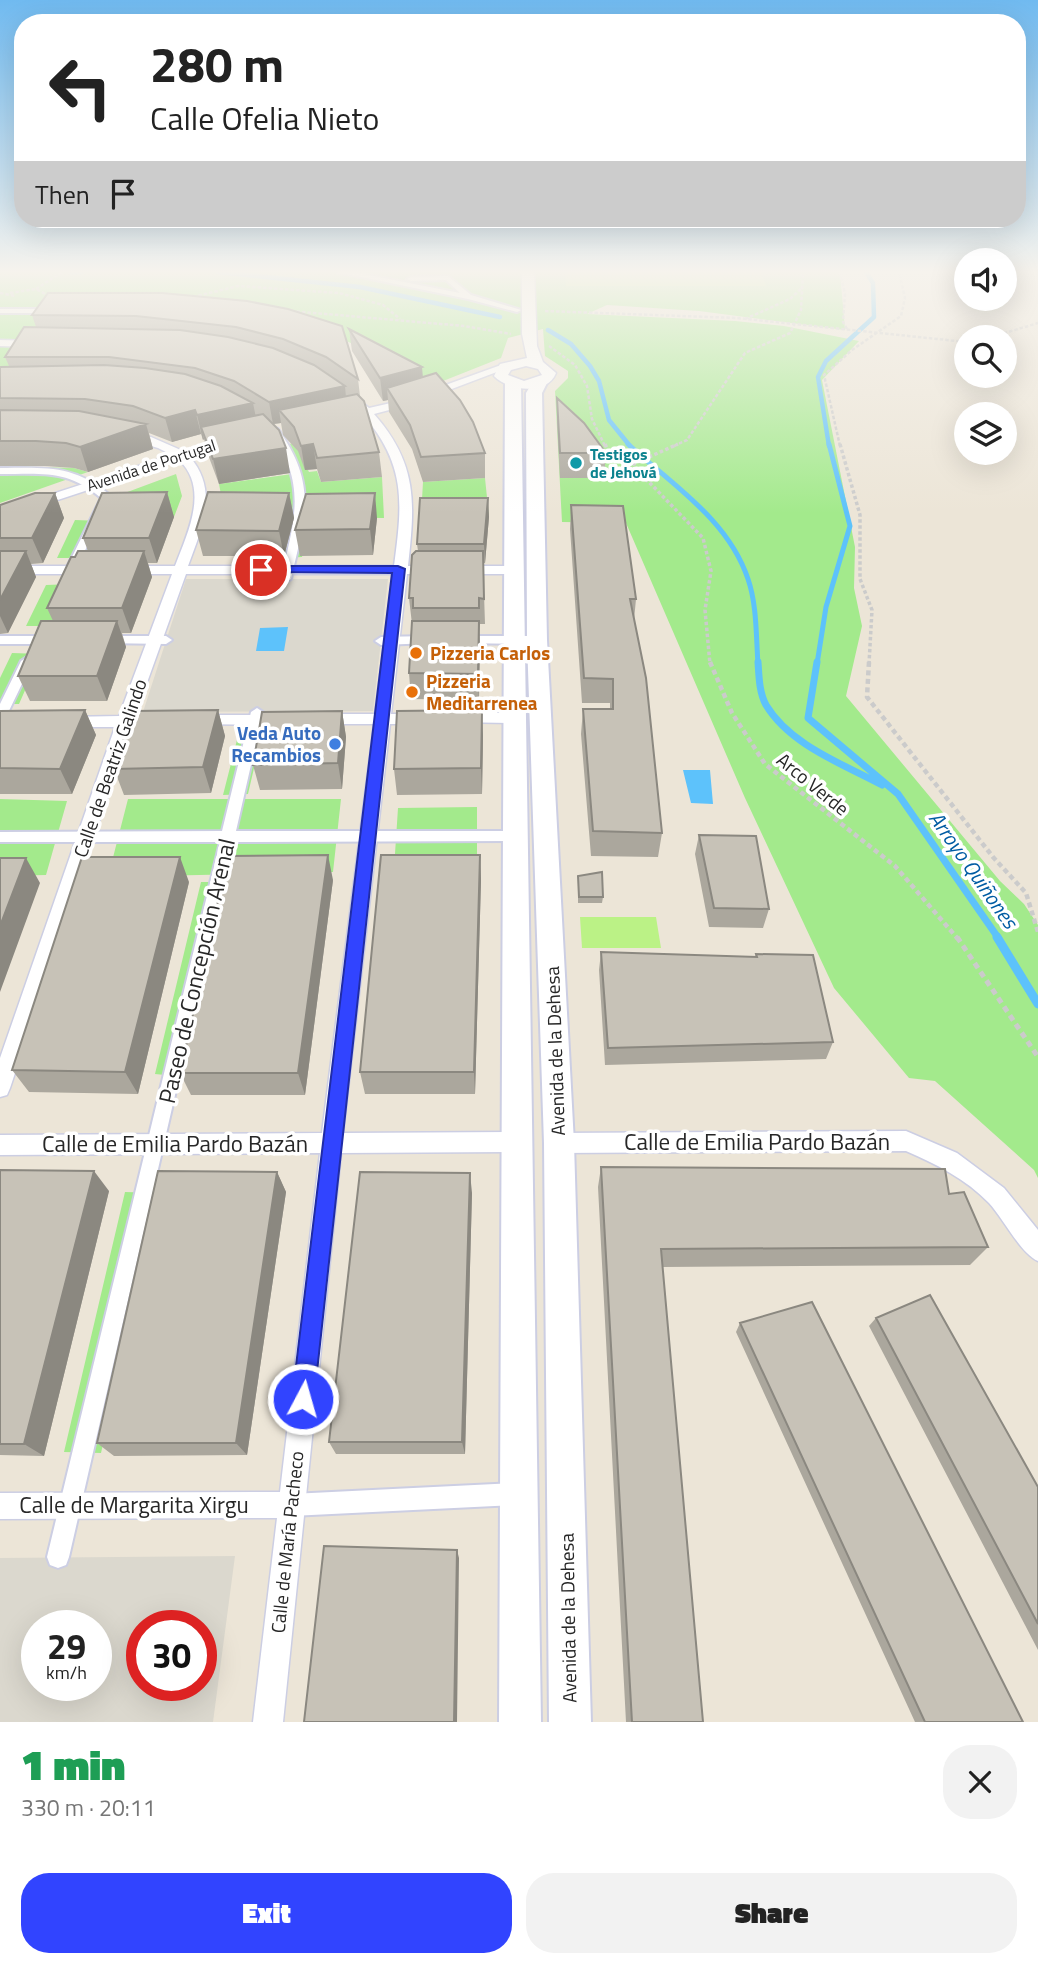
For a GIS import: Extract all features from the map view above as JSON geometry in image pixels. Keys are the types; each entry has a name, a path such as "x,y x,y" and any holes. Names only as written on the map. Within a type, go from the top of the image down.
{"main road":[{"name":"Avenida de la Dehesa","path":"519,373 512,570 525,640 559,1143 570,1722"},
{"name":"Avenida de la Dehesa","path":"519,373 534,393 525,640 515,718 520,1722"}],"street":[{"name":"Avenida de la Dehesa","path":"519,373 522,352"},
{"name":"Avenida de la Dehesa","path":"519,373 531,357 529,352"},
{"path":"369,415 439,392 519,373"},
{"path":"342,419 369,415 519,373"},
{"path":"423,382 439,392"},
{"path":"335,391 369,415"},
{"name":"Calle de María Pacheco","path":"268,1722 331,1144 382,719 386,641 407,515 403,473 385,435 369,415"},
{"path":"275,430 298,471 302,490 287,574"},
{"path":"118,434 157,441 182,456"},
{"name":"Avenida de Portugal","path":"0,522 95,486 240,439"},
{"name":"Calle de Beatriz Galindo","path":"0,1088 125,721 160,640 179,570 199,519 203,496 200,480 182,456"},
{"path":"0,471 58,472 80,476 106,497 68,576"},
{"name":"Avenida de Portugal","path":"0,515 95,486"},
{"path":"0,570 68,576 104,570 287,574 398,569 512,570"},
{"path":"0,640 40,634 64,640"},
{"path":"5,720 40,634"},
{"path":"89,640 160,640"},
{"path":"386,641 525,640"},
{"path":"177,721 256,716 515,718"},
{"name":"Paseo de Concepción Arenal","path":"58,1557 256,716"},
{"path":"56,722 151,721"},
{"path":"0,837 516,835"},
{"name":"Calle de Emilia Pardo Bazán","path":"559,1143 906,1141 950,1158 983,1179 1038,1250"},
{"name":"Calle de Emilia Pardo Bazán","path":"0,1145 519,1142"},
{"name":"Calle de Margarita Xirgu","path":"0,1506 291,1504 519,1494"}],"path":[{"name":"Arco Verde","path":"557,352 575,365 587,386 592,419 608,451 649,482 703,538 711,572 705,610 710,665 732,713 765,764 895,866 950,927 1038,1057"},
{"path":"627,467 687,440 746,352"},
{"path":"846,352 824,375 847,477 860,515 860,579 872,610 867,697 993,857 1026,892 1038,931"}],"green space":[{"path":"0,352 31,352 0,399"},
{"path":"373,352 503,352 501,358 433,385"},
{"path":"545,352 848,352 822,380 855,547 854,588 862,626 846,696 1000,881 1024,904 1038,925 1038,1178 1034,1170 935,1081 909,1078 834,988 745,798 626,523 562,522 555,391 568,378 568,371 545,356"},
{"path":"295,443 309,472 317,471 321,482 382,477 384,518 311,517 302,557 283,558 290,519 222,500 219,484 292,474 278,446"},
{"path":"0,466 74,468 88,472 0,503"},
{"path":"176,474 182,496 174,517 110,518 122,494"},
{"path":"485,478 489,517 421,517 423,482"},
{"path":"75,520 102,521 86,558 57,558"},
{"path":"73,584 54,626 26,626 46,585"},
{"path":"12,653 41,654 19,704 0,704 0,678"},
{"path":"238,736 261,738 248,794 223,795"},
{"path":"0,799 67,801 46,875 0,876"},
{"path":"128,799 341,799 333,872 108,877"},
{"path":"477,807 477,870 394,869 398,808"},
{"path":"201,882 230,882 185,1077 155,1074"},
{"path":"580,917 656,917 661,948 582,948"},
{"path":"125,1192 160,1193 101,1453 64,1452"}],"shaded area":[{"path":"186,579 388,579 373,711 143,712"},
{"path":"235,1556 217,1692 217,1610 126,1610 126,1701 216,1701 213,1722 0,1722 0,1558"}],"water":[{"path":"288,627 284,651 256,651 260,628"},
{"path":"683,770 710,770 713,804 691,803"}],"building":[{"path":"8,352 284,352 314,365 345,386 269,402 234,381 195,368 109,357 5,357"},
{"path":"315,352 350,352 358,379"},
{"path":"364,352 394,352 422,367 380,378"},
{"path":"104,365 185,374 221,386 253,403 197,415 195,410 165,418 133,406 85,399 0,398 0,367"},
{"path":"436,373 460,400 473,422 485,453 421,457 410,425 387,388"},
{"path":"357,394 364,401 379,452 317,458 313,444 301,446 294,427 279,410"},
{"path":"557,398 584,423 606,453 560,453"},
{"path":"0,410 79,411 146,424 80,447 66,443 0,441"},
{"path":"263,414 279,430 286,448 213,459 201,427"},
{"path":"167,492 149,538 83,538 102,493"},
{"path":"208,492 289,493 279,531 196,530"},
{"path":"35,493 55,493 32,538 0,538 0,505"},
{"path":"375,493 370,529 295,530 306,494"},
{"path":"420,498 488,498 484,544 417,544"},
{"path":"571,505 623,506 636,599 630,599 646,678 662,833 593,831 583,709 613,709 613,679 584,678"},
{"path":"0,551 26,551 0,600"},
{"path":"78,551 144,551 122,608 47,608 71,557 75,557"},
{"path":"416,551 483,551 484,599 479,598 479,608 413,608 413,598 409,598 412,555"},
{"path":"41,621 117,621 97,676 18,676"},
{"path":"412,621 479,621 478,674 409,673"},
{"path":"85,710 60,769 0,768 0,711"},
{"path":"218,710 203,767 114,769 133,711"},
{"path":"482,710 481,768 394,769 397,711"},
{"path":"342,711 338,763 253,765 262,712"},
{"path":"699,835 756,836 769,909 714,908"},
{"path":"328,855 298,1073 180,1073 228,856"},
{"path":"381,855 480,855 474,1072 360,1072"},
{"path":"82,857 180,857 125,1072 12,1070"},
{"path":"0,858 26,858 0,926"},
{"path":"602,872 603,897 579,897 578,876"},
{"path":"601,952 757,957 756,954 813,955 833,1042 608,1048"},
{"path":"601,1167 945,1169 949,1194 964,1192 988,1247 661,1249 703,1722 632,1722"},
{"path":"0,1170 94,1171 24,1444 0,1444"},
{"path":"158,1171 277,1172 236,1443 97,1443"},
{"path":"360,1172 470,1173 462,1442 329,1442"},
{"path":"930,1295 1038,1487 1038,1624 876,1318"},
{"path":"812,1302 1023,1722 925,1722 740,1323"},
{"path":"324,1546 457,1550 454,1722 304,1722"}],"waterway":[{"path":"578,352 599,381 609,420 629,445"},
{"path":"829,446 818,377 826,361 835,352"},
{"path":"817,664 826,607 850,526 829,444"},
{"path":"629,445 697,504 727,538 739,558 753,599 758,664"},
{"path":"758,662 762,695 776,719 818,752 882,785"},
{"name":"Arroyo Quiñones","path":"817,662 808,718 898,794 999,939"},
{"name":"Arroyo Quiñones","path":"997,937 1038,1004"}],"place":[{"name":"Testigos de Jehová","path":"576,463"},
{"name":"Pizzeria Carlos","path":"416,653"},
{"name":"Pizzeria Meditarrenea","path":"412,692"},
{"name":"Veda Auto Recambios","path":"335,744"}],"route":[{"path":"261,570 398,569 303,1399"}]}
